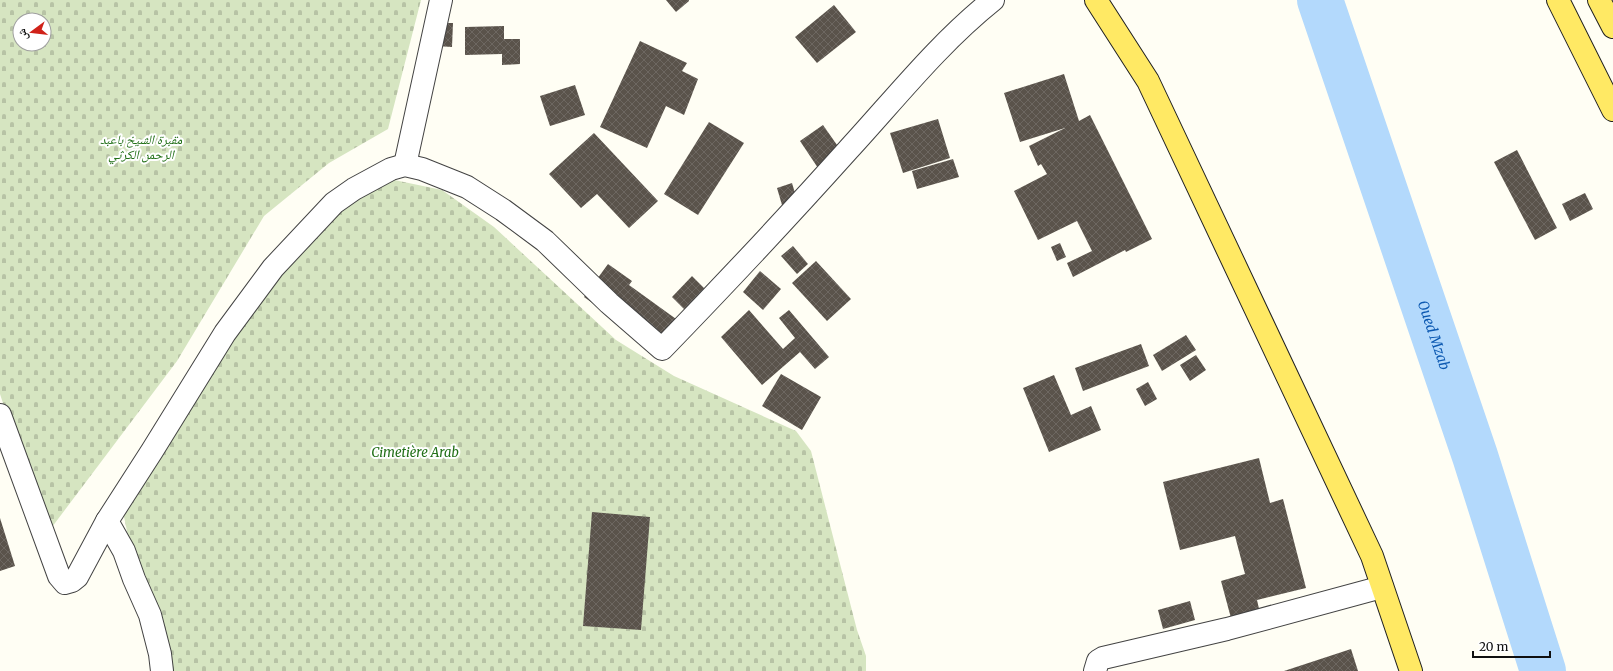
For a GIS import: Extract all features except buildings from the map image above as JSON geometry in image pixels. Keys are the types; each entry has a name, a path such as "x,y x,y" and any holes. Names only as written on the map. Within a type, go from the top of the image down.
{"main road":[{"path":"1096,0 1148,81 1369,549 1411,671"},
{"path":"1558,0 1613,110"},
{"path":"1599,0 1613,27"}],"street":[{"path":"405,165 441,0"},
{"path":"0,415 59,576 65,583 72,581 77,577 107,521 225,333 272,268 334,203 379,174 405,165 422,168 467,187 503,210 545,241 609,303 662,349 770,236 923,66 973,16 993,0"},
{"path":"107,521 124,551 134,579 150,615 160,654 162,671"},
{"path":"1095,671 1098,661 1103,658 1227,629 1382,587"}],"green space":[{"name":"مقبرة الشيخ باعبد الرحمن الكرثي","path":"0,0 421,0 388,129 329,163 264,216 177,361 46,535 0,394"},
{"name":"Cimetière Arab","path":"380,177 442,190 494,227 616,340 674,376 796,431 811,451 857,630 866,656 866,671 156,671 122,507 267,277"}],"waterway":[{"name":"Oued Mzab","path":"1320,0 1475,456 1543,671"}]}
